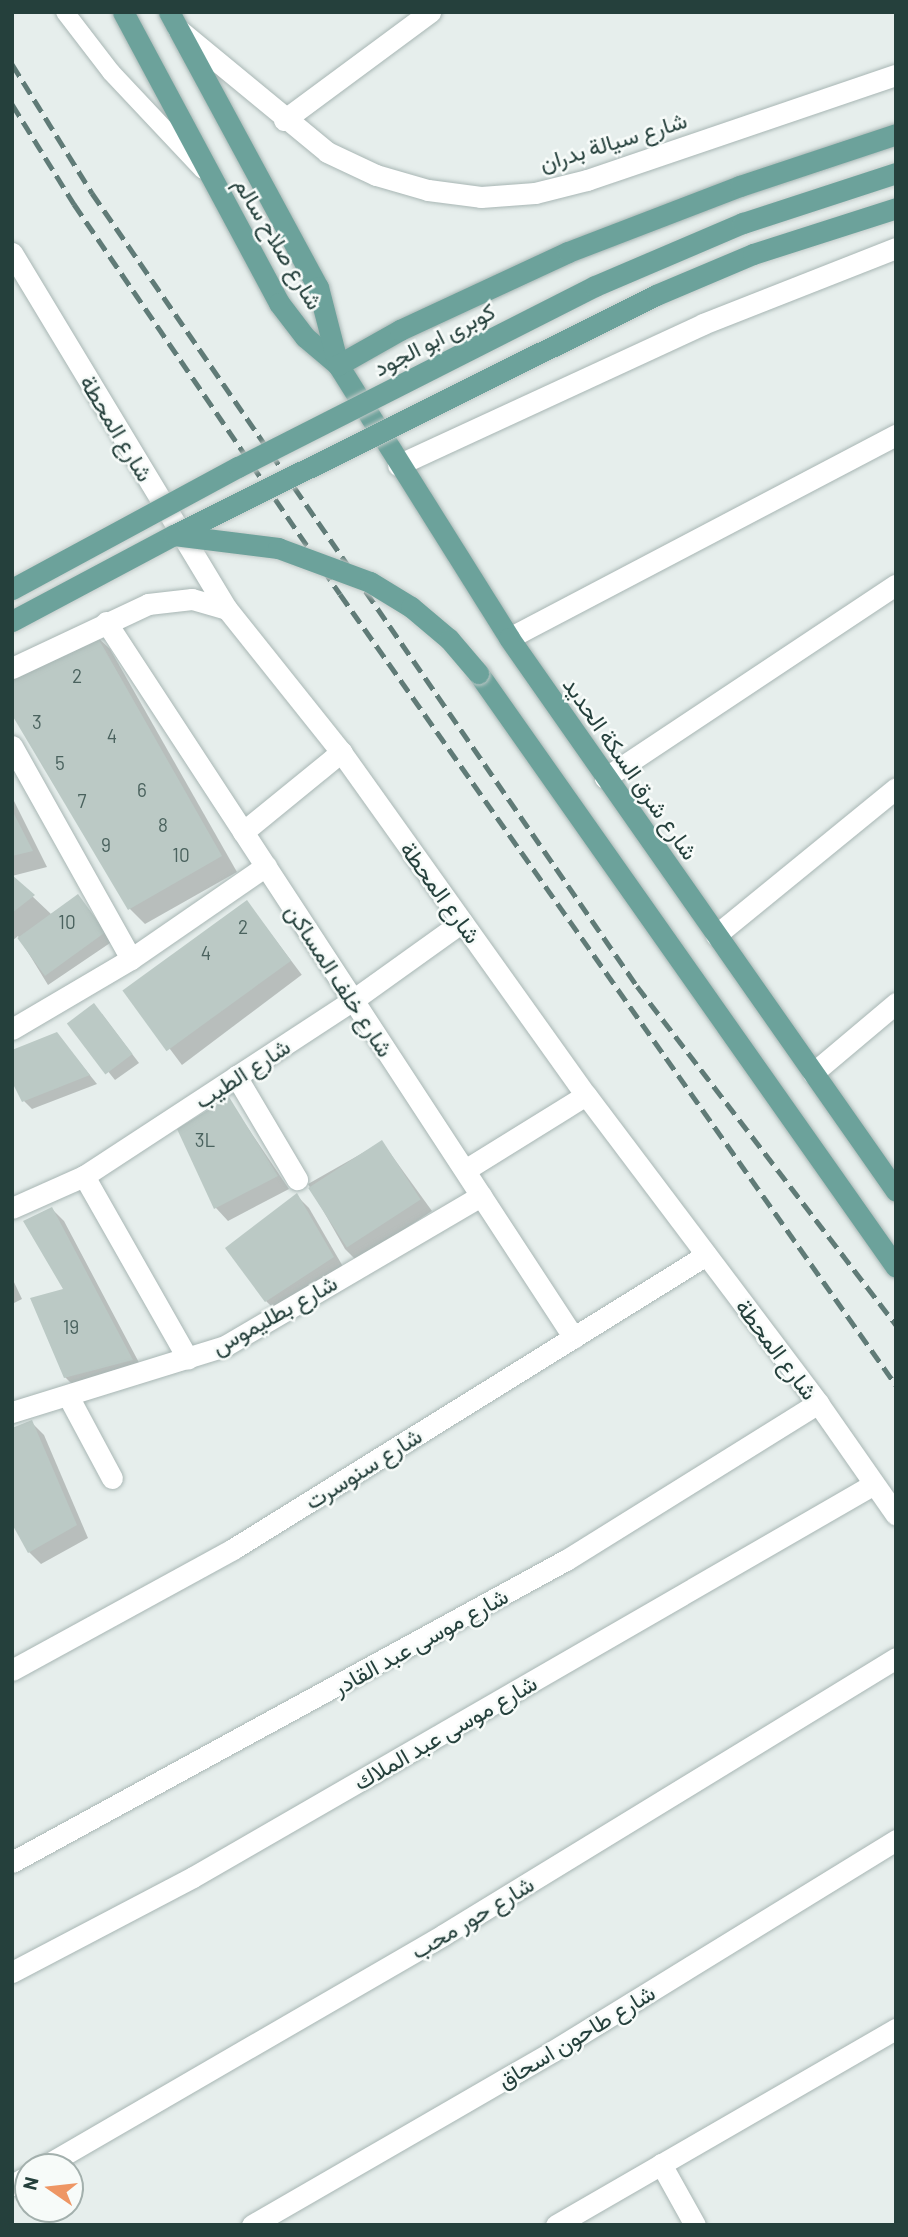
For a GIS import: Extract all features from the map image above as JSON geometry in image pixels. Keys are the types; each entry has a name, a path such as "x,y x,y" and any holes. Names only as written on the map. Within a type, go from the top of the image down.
{"main road":[{"name":"شارع صلاح سالم","path":"123,12 279,303 305,337 338,365"},
{"name":"شارع صلاح سالم","path":"173,20 318,288 338,365"},
{"path":"338,365 400,330 568,252 740,186 896,134"},
{"name":"كوبرى ابو الجود","path":"12,589 238,467 595,286 743,223 896,173"},
{"path":"12,621 174,535 656,295 753,254 896,208"},
{"name":"شارع شرق السكة الحديد","path":"338,365 398,465 509,638 896,1191"},
{"path":"174,535 278,548 325,562 370,582 440,631 478,673 896,1267"}],"street":[{"path":"284,120 430,12"},
{"name":"شارع سيالة بدران","path":"173,20 284,120 327,152 376,175 428,190 481,197 535,193 587,180 896,75"},
{"path":"398,465 703,324 896,248"},
{"name":"شارع المحطة","path":"12,253 227,609 341,752 586,1095 818,1404 896,1515"},
{"path":"509,638 896,435"},
{"path":"605,778 896,585"},
{"path":"12,668 148,604 192,598 227,609"},
{"name":"شارع خلف المساكن","path":"106,622 574,1338"},
{"path":"12,746 131,959"},
{"path":"243,832 341,752"},
{"path":"716,935 896,788"},
{"path":"12,1029 131,959 266,866"},
{"name":"شارع الطيب","path":"12,1208 84,1176 353,1000 462,922"},
{"path":"813,1073 896,1003"},
{"path":"236,1076 297,1179"},
{"path":"465,1170 586,1095"},
{"path":"84,1176 188,1359"},
{"name":"شارع بطليموس","path":"12,1412 225,1346 481,1196"},
{"name":"شارع سنوسرت","path":"12,1670 233,1549 706,1255"},
{"path":"68,1396 112,1478"},
{"name":"شارع موسى عبد القادر","path":"12,1862 566,1560 818,1404"},
{"name":"شارع موسى عبد الملاك","path":"12,1972 193,1877 874,1484"},
{"name":"شارع حور محب","path":"67,2153 443,1935 896,1658"},
{"name":"شارع طاحون اسحاق","path":"252,2225 554,2051 896,1840"},
{"path":"556,2225 896,2029"},
{"path":"662,2164 695,2225"}],"lane":[{"path":"65,12 111,72 209,176"}],"building":[{"path":"94,631 222,856 128,910 12,715 12,673"},
{"path":"12,810 33,851 12,856"},
{"path":"12,875 35,895 12,913"},
{"path":"78,894 106,932 45,976 17,938"},
{"path":"247,900 291,961 166,1051 122,991"},
{"path":"94,1003 133,1054 105,1075 67,1023"},
{"path":"57,1032 90,1075 22,1102 12,1082 12,1050"},
{"path":"229,1097 278,1176 214,1209 177,1129"},
{"path":"382,1140 421,1200 347,1247 308,1188"},
{"path":"297,1193 334,1257 265,1302 225,1248"},
{"path":"52,1207 133,1360 64,1378 30,1298 63,1289 23,1221"},
{"path":"32,1420 77,1525 28,1553 12,1524 12,1428"}],"railway":[{"path":"12,64 92,193 637,986 896,1325"},
{"path":"12,104 74,204 340,594 896,1385"}]}
